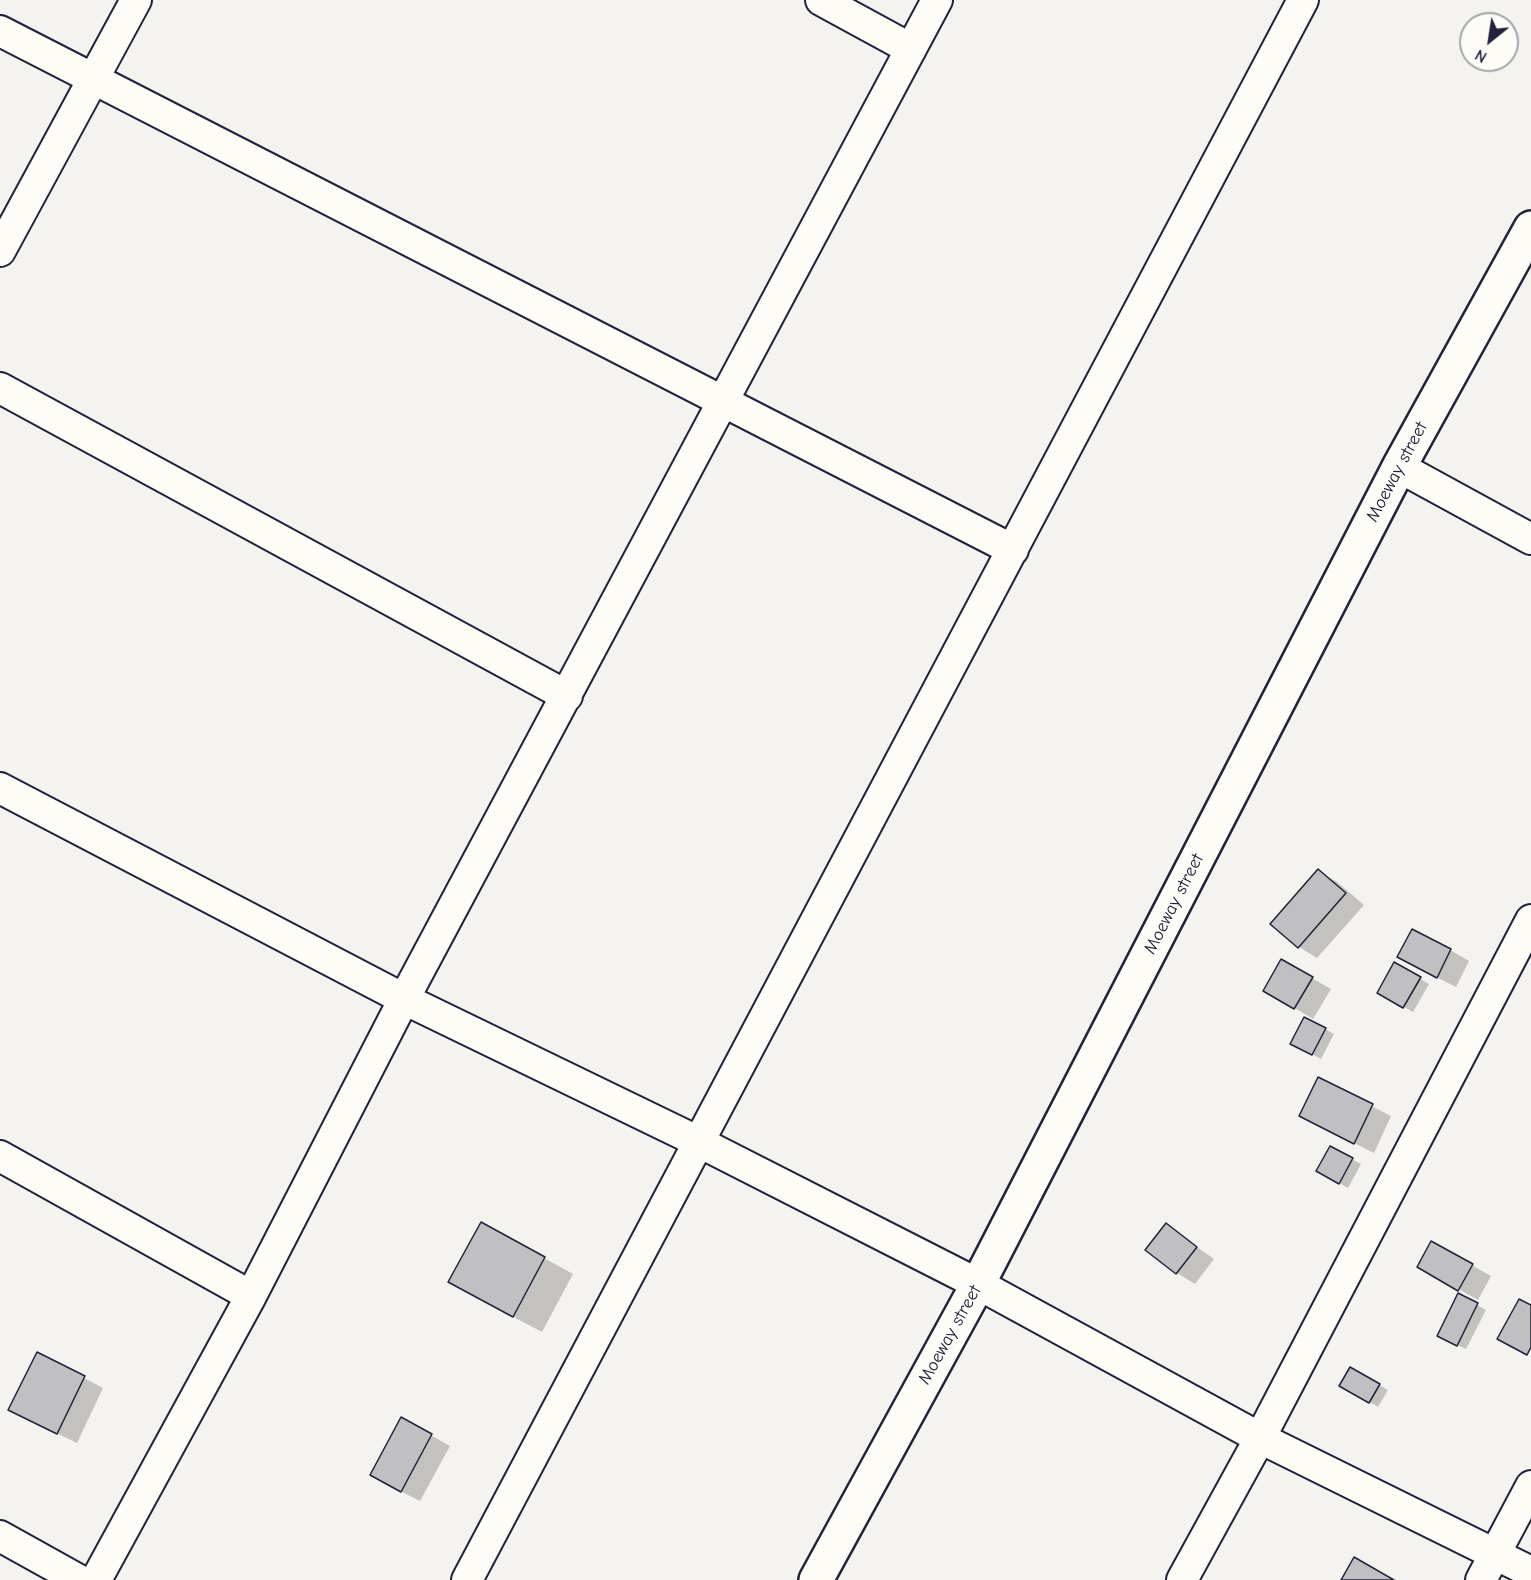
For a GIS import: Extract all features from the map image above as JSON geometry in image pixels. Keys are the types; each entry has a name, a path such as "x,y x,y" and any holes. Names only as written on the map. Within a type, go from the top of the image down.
{"street":[{"path":"0,251 136,0"},
{"path":"821,0 911,49"},
{"path":"96,1580 250,1296 404,999 937,0"},
{"path":"467,1580 1303,0"},
{"path":"0,31 95,77 1014,550"},
{"name":"Moeway street","path":"816,1580 978,1284 1399,467 1531,228"},
{"path":"0,388 567,696"},
{"path":"1399,467 1531,539"},
{"path":"0,788 404,999 699,1142 978,1284 1260,1438 1531,1572"},
{"path":"1182,1580 1260,1438 1531,920"},
{"path":"0,1156 250,1296"},
{"path":"1481,1580 1531,1486"},
{"path":"0,1536 79,1580"}],"building":[{"path":"1318,869 1346,893 1298,948 1270,924"},
{"path":"1412,929 1451,949 1437,978 1397,957"},
{"path":"1281,959 1313,977 1294,1009 1263,991"},
{"path":"1394,962 1421,977 1403,1008 1377,993"},
{"path":"1304,1017 1326,1028 1312,1055 1290,1044"},
{"path":"1318,1077 1373,1104 1354,1144 1299,1116"},
{"path":"1330,1146 1353,1158 1339,1184 1316,1171"},
{"path":"481,1222 545,1257 513,1317 448,1282"},
{"path":"1166,1223 1197,1247 1176,1274 1145,1250"},
{"path":"1431,1241 1473,1264 1458,1291 1417,1267"},
{"path":"1458,1293 1478,1303 1457,1346 1437,1336"},
{"path":"1519,1299 1531,1305 1531,1347 1527,1355 1497,1339"},
{"path":"37,1352 85,1376 57,1434 8,1410"},
{"path":"1350,1367 1380,1384 1369,1403 1339,1386"},
{"path":"401,1417 432,1434 401,1492 370,1475"},
{"path":"1354,1557 1394,1580 1341,1580"}]}
